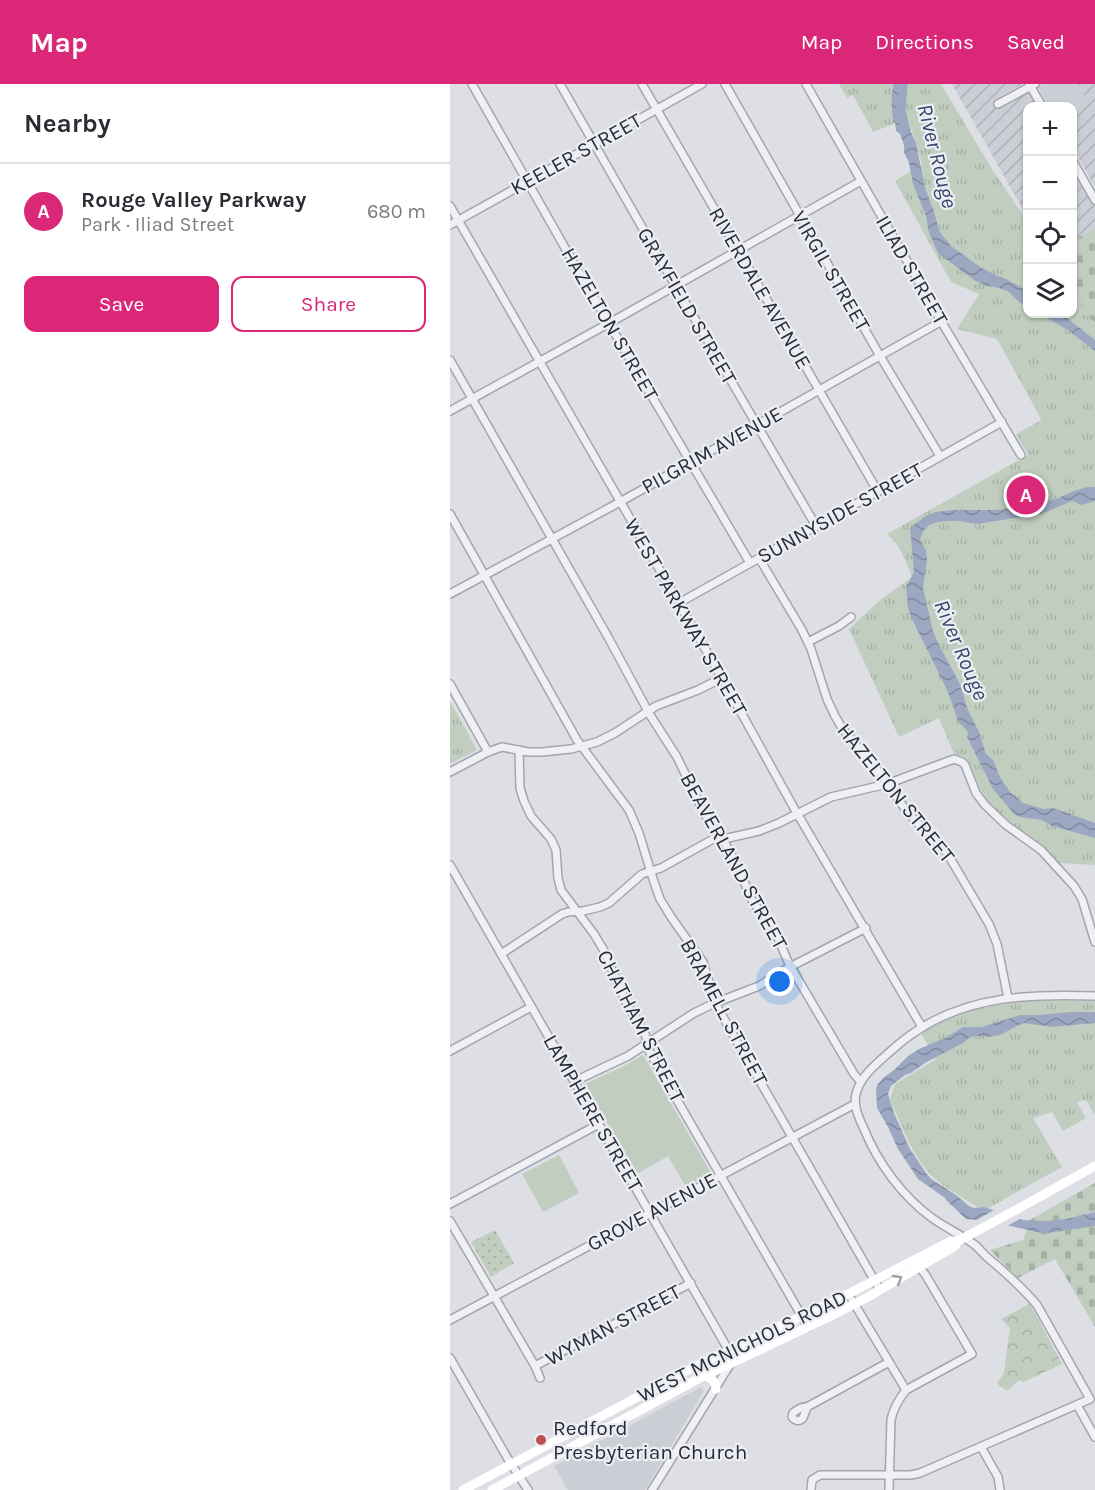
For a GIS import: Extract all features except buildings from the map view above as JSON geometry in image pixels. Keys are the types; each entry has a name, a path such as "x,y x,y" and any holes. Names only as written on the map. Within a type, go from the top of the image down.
{"main road":[{"name":"WEST MCNICHOLS ROAD","path":"492,1490 701,1378 854,1304 880,1290 951,1241 964,1238 1095,1166"},
{"name":"WEST MCNICHOLS ROAD","path":"464,1490 692,1368 802,1317 874,1280 916,1264"},
{"path":"692,1368 701,1378 711,1379 716,1389"},
{"path":"674,1377 680,1389"},
{"path":"526,1456 532,1468"}],"street":[{"name":"HAZELTON STREET","path":"472,84 750,564"},
{"name":"GRAYFIELD STREET","path":"560,84 816,526"},
{"name":"RIVERDALE AVENUE","path":"642,84 878,492"},
{"name":"KEELER STREET","path":"450,225 702,84"},
{"name":"VIRGIL STREET","path":"725,84 879,356 940,456"},
{"name":"ILIAD STREET","path":"806,84 1021,455"},
{"path":"998,104 1031,85 1040,102"},
{"path":"1077,169 1095,200"},
{"path":"450,411 861,181"},
{"name":"WEST PARKWAY STREET","path":"450,206 922,1027"},
{"name":"PILGRIM AVENUE","path":"450,594 620,502 942,321"},
{"name":"BEAVERLAND STREET","path":"450,360 648,710 677,757 704,813 735,861 753,902 779,937 791,967 854,1074 861,1082"},
{"name":"SUNNYSIDE STREET","path":"679,603 1002,422"},
{"name":"BRAMELL STREET","path":"450,514 581,747 629,810 639,833 660,899 703,962 715,1003 880,1290"},
{"name":"HAZELTON STREET","path":"759,558 808,642 827,699 842,728 908,813 947,852 989,924 997,944 1008,998"},
{"path":"808,642 851,617"},
{"path":"450,772 488,752 505,747 542,752 581,747 609,737 662,702 698,690 722,678"},
{"path":"450,684 488,752"},
{"name":"CHATHAM STREET","path":"519,750 520,788 531,816 551,839 556,855 561,890 603,949 626,1002 645,1034 650,1053 808,1327"},
{"path":"501,954 555,918 568,912 600,907 609,903 642,874 662,868 715,838 759,831 831,796 887,784 950,759 958,759 967,768 976,793 985,805 1006,825 1041,850 1074,886 1082,899 1095,942"},
{"name":"LAMPHERE STREET","path":"450,866 691,1283 729,1351 731,1363"},
{"path":"574,1081 628,1056 694,1013 759,986 866,928"},
{"path":"811,1490 813,1478 825,1475 920,1473 1090,1399 1037,1305 1027,1293 975,1245 933,1219 914,1204 884,1168 868,1141 855,1104 861,1082 871,1068 913,1033 943,1017 968,1007 1008,998 1095,996"},
{"path":"450,1051 531,1007"},
{"name":"GROVE AVENUE","path":"450,1320 855,1104"},
{"path":"450,1204 599,1124"},
{"path":"450,1221 540,1378"},
{"path":"890,1490 891,1420 897,1403 906,1390 972,1354 925,1274 916,1264"},
{"name":"WYMAN STREET","path":"535,1366 691,1283"},
{"path":"848,1294 906,1390"},
{"path":"450,1358 528,1490"},
{"path":"807,1407 889,1362"},
{"path":"652,1490 731,1363"},
{"path":"1077,1405 1095,1437"},
{"path":"981,1447 999,1477 1000,1490"}],"shaded area":[{"path":"952,84 1022,84 994,100 997,106 1030,88 1039,102 1023,102 1023,210"},
{"path":"1043,84 1078,84 1087,100 1077,106 1077,102 1046,102 1037,87"},
{"path":"1078,84 1095,84 1095,187 1077,155 1077,106 1087,100"},
{"path":"1077,170 1095,201 1095,229 1077,239"},
{"path":"701,1387 704,1391 645,1490 568,1490 554,1466"}],"green space":[{"path":"839,84 941,84 992,169 1023,215 1023,318 1077,318 1077,297 1088,317 1095,322 1095,865 1060,863 1036,840 1006,820 991,805 980,789 969,762 963,756 954,754 939,718 899,737 849,629 880,600 912,577 899,549 887,534 1028,455 1016,434 1041,419 997,339 957,329 979,294 951,282 895,181 922,164 908,118 873,132 853,95 847,98"},
{"path":"1095,229 1095,322 1088,317 1077,297 1077,238"},
{"path":"450,701 477,750 450,764"},
{"path":"1039,1000 1095,1001 1095,1113 1086,1100 1077,1102 1086,1118 1063,1131 1052,1112 1033,1118 1062,1167 983,1211 940,1183 923,1166 910,1144 890,1099 895,1084 936,1059 921,1033 948,1019 978,1009"},
{"path":"643,1055 711,1173 686,1187 668,1156 637,1174 585,1084"},
{"path":"559,1155 579,1193 543,1212 522,1174"},
{"path":"1095,1183 1095,1327 1055,1259 1018,1278 990,1250 1023,1240 1030,1220"},
{"path":"495,1230 514,1263 491,1277 471,1242"},
{"path":"1029,1304 1062,1364 1023,1382 1019,1380 1007,1391 997,1383 1004,1373 1010,1328 1001,1319"}],"water":[{"path":"894,84 905,84 904,93 899,99 900,115 916,143 925,188 939,231 951,246 980,267 1023,289 1023,304 1008,291 986,286 974,280 938,253 913,184 904,145 893,121"},
{"path":"1048,318 1067,318 1095,340 1095,351"},
{"path":"1087,487 1095,487 1095,501 1081,505 1072,501 1041,514 977,524 960,521 934,523 925,529 920,541 926,550 923,588 933,631 961,686 967,708 979,732 986,754 993,760 1001,779 1010,792 1023,803 1044,809 1053,808 1095,823 1095,838 1052,826 1042,820 1015,815 993,789 967,737 968,732 958,721 948,692 911,617 906,587 914,572 910,528 924,517 935,512 1014,508 1056,499"},
{"path":"1095,1012 1095,1023 1053,1027 1023,1023 1000,1035 969,1038 905,1075 891,1086 888,1094 910,1149 931,1179 969,1206 984,1207 1023,1220 1044,1221 1067,1219 1095,1212 1095,1226 1047,1233 990,1221 966,1219 945,1198 918,1179 898,1149 877,1108 876,1088 878,1084 908,1056 963,1027 982,1027 1020,1015"}],"pier":[{"path":"998,1208 1022,1218 1005,1227 971,1223"}],"waterway":[{"name":"River Rouge","path":"903,84 901,111 906,130"}],"place":[{"name":"Rouge Valley Parkway","path":"1026,495"},
{"name":"Redford Presbyterian Church","path":"541,1440"}]}
